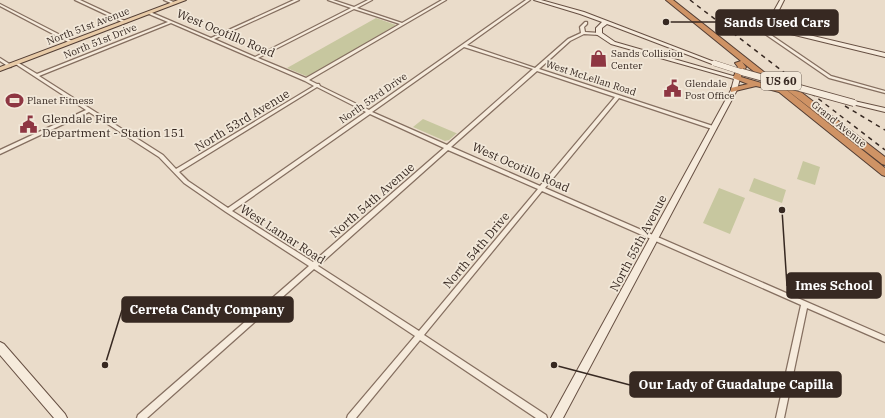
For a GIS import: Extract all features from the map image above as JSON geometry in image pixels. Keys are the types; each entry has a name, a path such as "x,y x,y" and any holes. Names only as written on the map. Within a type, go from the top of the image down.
{"highway":[{"name":"Grand Avenue","path":"668,0 885,173"},
{"name":"Grand Avenue","path":"677,0 885,162"},
{"path":"695,21 712,39 742,66 737,78 776,90 792,99"},
{"path":"734,90 746,85 762,85"}],"main road":[{"name":"North 51st Avenue","path":"0,69 183,0"}],"street":[{"path":"76,0 125,22"},
{"path":"166,0 174,3"},
{"path":"211,39 297,0"},
{"path":"330,0 403,24"},
{"path":"255,58 370,0"},
{"path":"306,80 444,0"},
{"name":"North 53rd Drive","path":"228,211 528,0"},
{"path":"536,0 606,22 745,73 821,95 885,110"},
{"path":"782,0 766,34 827,75 885,92"},
{"path":"0,5 71,42"},
{"name":"West Ocotillo Road","path":"150,13 318,85 338,98 448,148 885,339"},
{"name":"North 51st Drive","path":"36,76 171,22"},
{"path":"606,22 599,28 598,34 613,43 737,78"},
{"path":"583,34 582,27 586,23"},
{"path":"768,27 885,55"},
{"name":"North 54th Avenue","path":"141,418 569,40 583,34 598,34"},
{"name":"West McLellan Road","path":"464,45 714,128"},
{"name":"West Lamar Road","path":"0,59 36,76 161,156 186,182 228,211 543,418"},
{"name":"North 55th Avenue","path":"557,418 656,238 734,90 737,78"},
{"name":"North 53rd Avenue","path":"176,171 318,85"},
{"name":"North 54th Drive","path":"351,418 618,96"},
{"path":"0,152 90,110"},
{"path":"780,418 805,304"},
{"path":"0,346 60,418"}],"green space":[{"path":"376,18 396,25 310,76 306,76 287,68"},
{"path":"423,119 457,133 449,140 445,141 413,127"},
{"path":"803,161 820,167 815,185 797,179"},
{"path":"754,178 786,190 782,203 749,191"},
{"path":"719,188 745,198 730,234 703,223"}],"railway":[{"path":"690,0 885,150"},
{"path":"845,106 885,130"}],"place":[{"name":"Sands Used Cars","path":"666,22"},
{"name":"Sands Collision Center","path":"598,59"},
{"name":"Glendale Post Office","path":"672,89"},
{"name":"Planet Fitness","path":"14,100"},
{"name":"Glendale Fire Department - Station 151","path":"29,125"},
{"name":"Imes School","path":"782,210"},
{"name":"Cerreta Candy Company","path":"105,365"},
{"name":"Our Lady of Guadalupe Capilla","path":"554,365"}]}
